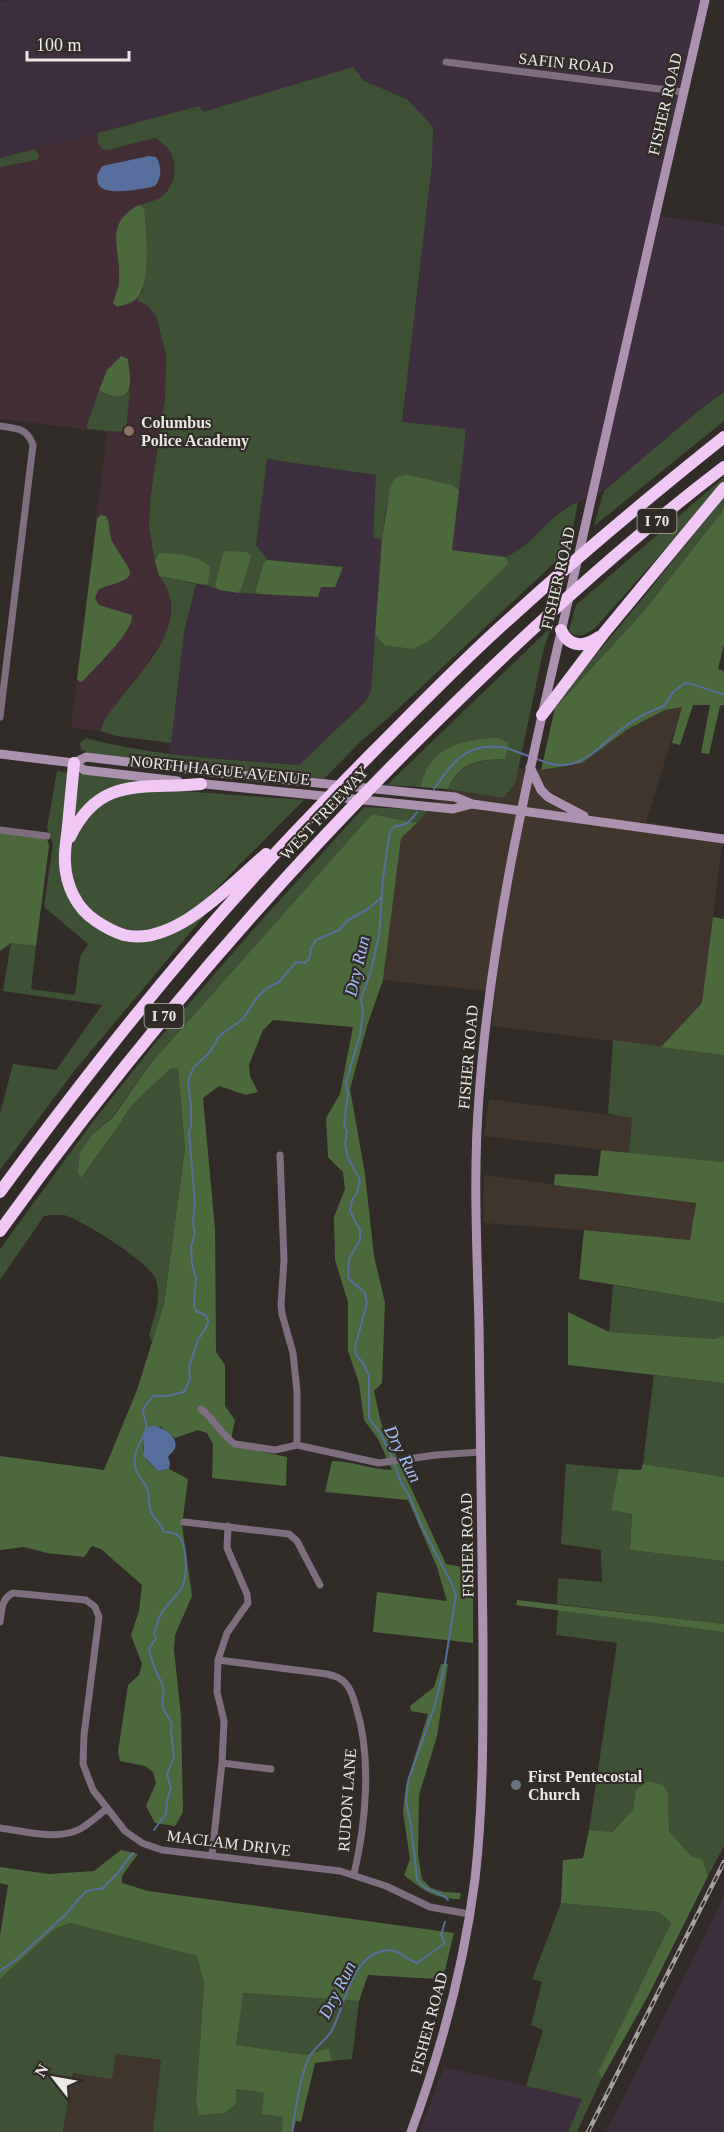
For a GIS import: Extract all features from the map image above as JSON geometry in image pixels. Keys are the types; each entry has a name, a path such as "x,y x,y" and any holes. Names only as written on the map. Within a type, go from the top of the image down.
{"highway":[{"name":"WEST FREEWAY","path":"0,1191 58,1112 133,1017 254,876 354,771 449,675 598,539 724,436"},
{"name":"WEST FREEWAY","path":"0,1231 62,1145 139,1046 206,966 343,814 547,615 590,576 724,467"},
{"path":"542,715 604,633 724,488"},
{"path":"561,630 566,639 579,645 589,643 604,633"},
{"path":"74,763 65,861 69,885 81,908 91,918 116,932 126,935 148,935 178,925 195,914 268,852 294,834"},
{"path":"66,849 80,819 96,801 107,795 145,785 201,784"}],"main road":[{"name":"FISHER ROAD","path":"411,2132 435,2064 458,1974 470,1914 481,1822 483,1768 477,1230 479,1100 486,1013 495,947 530,767 705,0"},
{"name":"NORTH HAGUE AVENUE","path":"0,754 74,763 84,770 201,784 453,809 472,804"},
{"name":"NORTH HAGUE AVENUE","path":"74,763 86,757 455,797 472,804 724,839"},
{"path":"530,767 541,790 548,797 592,820"}],"street":[{"name":"SAFIN ROAD","path":"446,62 683,92"},
{"path":"0,426 24,431 30,436 33,445 0,717"},
{"path":"0,830 47,836"},
{"path":"280,1155 284,1260 281,1305 294,1353 297,1445"},
{"path":"201,1409 211,1417 230,1442 235,1444 275,1450 297,1445 371,1462 393,1462 436,1455 480,1452"},
{"path":"184,1522 289,1534 297,1541 320,1585"},
{"path":"212,1855 224,1721 217,1692 218,1660 227,1633 248,1603 247,1594 226,1548 228,1526"},
{"name":"MACLAM DRIVE","path":"0,1622 3,1602 14,1593 86,1600 95,1607 99,1617 84,1735 83,1764 93,1790 106,1809 125,1831 142,1844 162,1850 354,1874 430,1907 470,1914"},
{"name":"RUDON LANE","path":"218,1660 327,1674 338,1677 346,1683 352,1693 365,1743 362,1835 354,1874"},
{"path":"222,1763 271,1769"},
{"path":"0,1828 51,1834 70,1833 87,1824 106,1809"}],"shaded area":[{"path":"9,0 710,0 659,216 724,225 724,392 604,491 564,508 517,552 505,557 451,550 402,422 432,164 407,99 364,81 203,112 199,106 0,158 0,2"},
{"name":"Columbus Police Academy","path":"97,133 98,143 102,149 108,150 155,138 165,145 172,155 174,173 170,188 162,197 127,212 117,228 120,283 115,294 117,307 137,300 148,306 156,316 166,355 165,398 150,500 149,528 159,576 170,595 172,613 167,634 101,725 100,731 71,728 107,432 0,419 0,167 37,160 39,155 35,149"},
{"path":"266,459 377,475 373,538 382,539 371,691 365,702 299,765 169,754 184,633 196,584 238,593 318,597 321,587 343,567 268,560 256,545"},
{"path":"682,707 646,822 723,835 703,1003 661,1047 492,1026 495,992 383,980 401,838 448,789 503,798 515,783 518,767 541,770 582,763 628,729 665,710"},
{"path":"489,1099 632,1118 629,1153 484,1136"},
{"path":"484,1175 696,1203 690,1240 483,1223"},
{"path":"724,1897 724,2132 606,2132"},
{"path":"115,2054 161,2060 153,2132 63,2132 73,2073"},
{"path":"444,2067 582,2099 568,2132 419,2132"}],"green space":[{"path":"353,67 364,81 407,99 433,127 432,164 402,422 466,429 459,490 452,485 405,474 394,484 390,492 382,539 373,538 376,475 267,459 256,545 268,560 264,563 255,591 259,594 238,593 241,589 215,587 220,590 204,585 208,583 159,553 155,561 149,528 150,500 165,398 166,355 156,316 148,306 137,300 143,290 144,208 139,205 157,199 169,188 174,172 171,153 155,138 108,150 102,149 98,143 97,133 199,106 203,112"},
{"path":"35,149 39,155 37,160 0,167 0,158"},
{"path":"139,205 144,208 146,228 145,280 136,299 129,304 117,307 113,303 119,280 117,228 128,212"},
{"path":"121,356 128,359 129,388 124,395 106,394 99,390 107,370"},
{"path":"99,390 105,394 126,395 130,390 126,428 123,432 87,429"},
{"path":"724,392 724,421 594,526 604,491"},
{"path":"405,474 452,485 459,490 452,550 505,557 508,561 508,564 429,641 413,649 384,645 375,634 382,539 390,488 394,479"},
{"path":"724,477 724,483 595,628 579,636 572,634 569,631 576,605"},
{"path":"724,497 724,509 644,611 555,708 571,685"},
{"path":"578,502 569,549 361,741 324,779 91,754 81,749 80,743 86,738 165,753 299,765 365,702 371,691 375,634 384,645 508,561 505,557 524,545 567,507"},
{"path":"724,509 724,644 718,669 724,671 724,705 720,706 709,754 701,753 710,705 693,705 680,745 672,743 682,707 665,710 628,729 582,763 541,770 555,708 644,611"},
{"path":"101,515 106,516 111,540 130,574 122,581 99,589 95,598 99,605 132,615 131,622 121,640 80,682 77,679 97,519"},
{"path":"226,551 247,552 251,557 238,593 215,587 223,554"},
{"path":"159,553 186,556 205,563 210,567 208,583 204,585 159,576 155,561"},
{"path":"268,560 343,567 335,587 321,587 318,597 259,594 255,592 264,562"},
{"path":"159,576 196,584 184,633 171,743 116,736 100,731 103,722 164,638 171,611 170,597"},
{"path":"551,627 543,652 515,784 503,798 448,789 458,773 471,764 506,759 508,743 424,773 420,787 387,785"},
{"path":"497,738 508,743 506,759 487,760 464,767 448,789 420,787 431,763 448,748 470,741"},
{"path":"57,771 69,773 60,856 72,903 135,939 209,910 75,1070 0,1170 0,1114 13,1064 56,1070 102,1005 3,991 11,943 36,946 31,989 75,995 80,957 88,944 44,907 53,844 47,828"},
{"path":"76,773 138,781 138,784 73,820"},
{"path":"155,789 304,800 215,890 189,912 169,923 139,930 112,925 91,911 77,891 71,866 74,840 88,816 115,796"},
{"path":"364,807 429,810 417,823 372,814 152,1062 112,1117 92,1135 82,1177 131,1106 171,1068 178,1069 185,1149 164,1304 152,1342 149,1335 157,1308 158,1287 152,1273 117,1244 67,1216 44,1216 0,1280 0,1249 92,1123 156,1042"},
{"path":"372,814 417,823 401,838 383,980 367,1026 350,1089 365,1174 374,1256 385,1303 382,1383 374,1391 381,1423 446,1564 473,1569 473,1643 373,1632 377,1592 447,1601 437,1567 408,1500 325,1492 332,1461 392,1470 378,1439 364,1420 359,1383 348,1351 348,1302 335,1260 334,1217 345,1189 343,1172 328,1157 326,1118 340,1094 353,1027 273,1020 263,1030 249,1065 250,1076 258,1092 246,1095 219,1086 203,1098 215,1229 216,1352 225,1365 225,1406 235,1420 230,1445 287,1457 286,1486 212,1478 213,1444 207,1433 198,1430 175,1438 160,1426 148,1438 143,1448 146,1458 158,1471 169,1469 188,1479 182,1525 192,1596 175,1635 174,1650 181,1716 183,1812 175,1826 155,1823 146,1806 156,1783 153,1772 145,1766 120,1761 118,1752 128,1685 139,1675 142,1664 131,1635 139,1611 142,1585 101,1549 92,1546 84,1557 47,1553 24,1547 0,1550 0,1456 104,1470 137,1390 164,1304 185,1149 178,1069 171,1068 131,1106 81,1178 78,1172 80,1153 92,1135 113,1117 152,1062"},
{"path":"0,833 44,838 48,841 36,946 11,943 0,951"},
{"path":"713,917 724,919 724,1055 661,1047 702,1003"},
{"path":"613,1040 724,1055 724,1162 629,1153 632,1118 608,1114"},
{"path":"601,1150 724,1162 724,1303 579,1279 584,1230 690,1240 696,1203 554,1185 555,1174 598,1176"},
{"path":"613,1285 724,1303 724,1335 716,1339 609,1332"},
{"path":"568,1312 609,1332 716,1339 724,1335 724,1383 568,1365"},
{"path":"654,1375 724,1383 724,1477 643,1464"},
{"path":"566,1464 619,1469 612,1509 632,1513 630,1550 724,1561 724,1624 557,1604 558,1578 602,1582 601,1550 561,1544"},
{"path":"643,1464 724,1477 724,1561 630,1550 632,1514 611,1510 619,1469 641,1470"},
{"path":"517,1600 724,1624 724,1632 516,1605"},
{"path":"558,1610 724,1632 724,1846 708,1876 703,1860 691,1856 669,1831 668,1794 634,1810 611,1832 589,1830 617,1643 556,1635"},
{"path":"441,1664 448,1664 437,1736 419,1795 418,1855 422,1879 431,1888 444,1892 461,1893 460,1899 429,1893 404,1875 410,1859 403,1812 406,1785 428,1714 411,1711 410,1706 434,1687"},
{"path":"648,1781 663,1785 668,1794 669,1831 691,1856 703,1860 708,1876 648,1996 602,2078 598,2072 671,1923 659,1912 561,1903 563,1860 583,1858 589,1830 612,1832 633,1810 636,1790"},
{"path":"121,1850 138,1854 122,1876 122,1883 148,1891 454,1933 445,1970 438,1979 368,1975 359,2001 243,1993 236,2045 306,2055 329,2048 332,2061 315,2063 301,2122 296,2121 293,2132 282,2132 283,2117 262,2114 264,2093 236,2089 236,2103 225,2113 199,2115 196,2101 204,1984 197,1956 70,1923 55,1929 0,1979 0,1936 8,1885 0,1883 0,1867 49,1874 94,1871"},
{"path":"561,1903 659,1912 671,1923 598,2072 602,2078 577,2132 568,2132 582,2099 526,2086 543,2030 531,2025 542,1982 532,1979"},
{"path":"70,1923 197,1956 204,1984 196,2101 199,2114 235,2089 265,2093 284,2117 282,2132 153,2132 161,2060 116,2054 112,2079 73,2073 63,2132 0,2132 0,1979 55,1929"},
{"path":"242,1993 359,2001 352,2059 332,2061 329,2048 306,2055 236,2045"}],"water":[{"path":"149,156 156,157 160,168 160,176 155,186 112,191 98,184 97,175 102,166"},
{"path":"152,1426 166,1430 175,1441 176,1446 168,1457 169,1469 158,1471 143,1456 144,1441 141,1438 146,1428"}],"waterway":[{"name":"Dry Run","path":"534,758 561,765 581,760 633,721 664,706 673,692 685,683 724,694"},
{"name":"Dry Run","path":"434,789 448,769 472,750 482,747 506,748 529,756"},
{"name":"Dry Run","path":"417,812 408,822 395,826 390,831 383,878 379,936 370,974 361,998 363,1013 360,1035 346,1082 348,1094 344,1124 347,1132 345,1144 348,1158 360,1180 350,1211 360,1230 360,1240 349,1259 348,1278 365,1293 367,1303 355,1347 356,1355 369,1376 369,1418 391,1455 401,1483 409,1495 422,1527 456,1595 445,1664 435,1705 408,1781 406,1802 417,1879 429,1890 448,1900"},
{"path":"154,1830 166,1814 171,1788 167,1774 174,1757 172,1724 164,1709 163,1687 152,1662 149,1648 156,1639 154,1633 160,1616 183,1584 186,1561 181,1539 174,1533 164,1532 151,1512 147,1489 137,1472 135,1460 146,1429 144,1407 153,1396 184,1392 190,1379 189,1367 198,1340 208,1324 205,1315 196,1311 194,1304 196,1278 191,1247 195,1233 193,1223 195,1203 189,1132 191,1105 188,1081 194,1067 210,1052 219,1036 243,1019 255,1000 267,988 279,982 296,962 305,963 310,957 311,948 316,940 339,930 348,920 368,909 381,898"},
{"path":"0,1971 18,1958 65,1915 86,1891 104,1888 133,1853"},
{"name":"Dry Run","path":"292,2132 300,2086 308,2059 332,2030 357,1970 375,1954 388,1950 395,1951 417,1963 445,1943 441,1935 445,1922"}],"railway":[{"path":"588,2132 724,1862"}],"place":[{"name":"Columbus Police Academy","path":"129,431"},
{"name":"First Pentecostal Church","path":"516,1785"}]}
